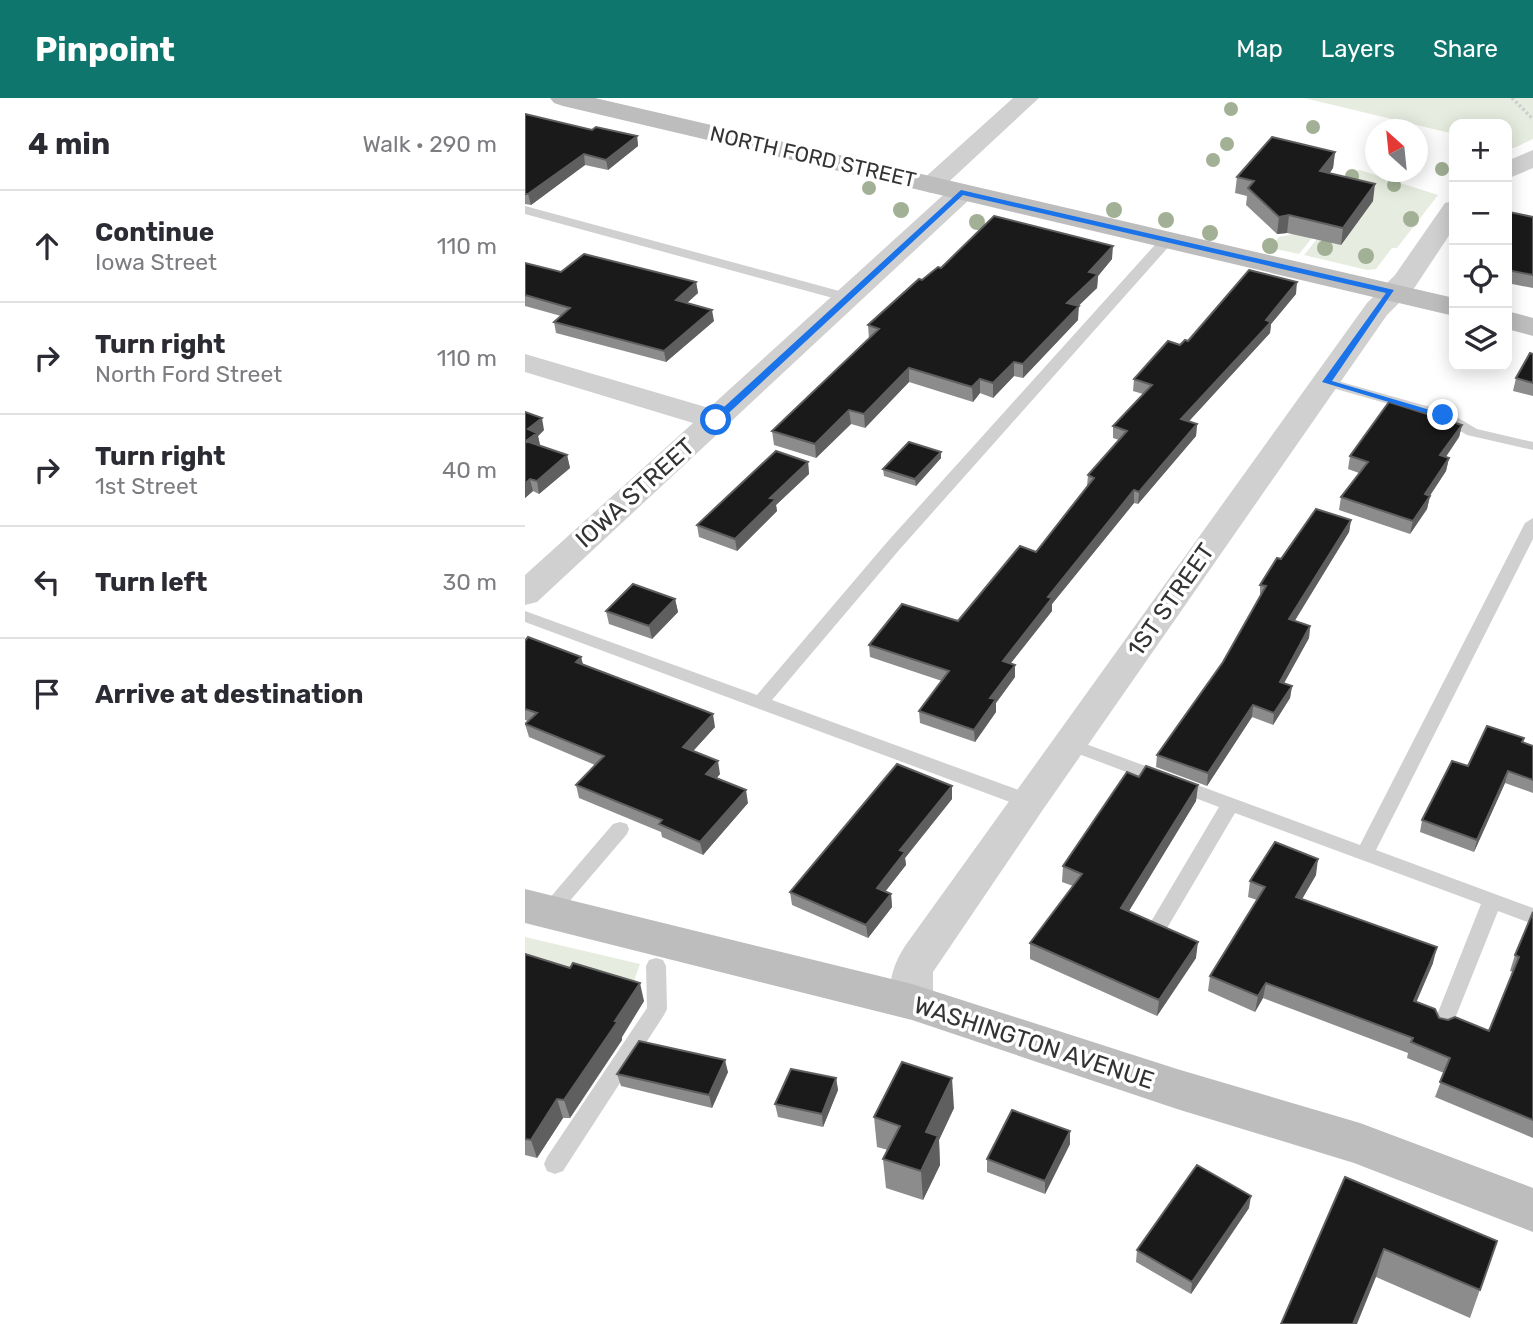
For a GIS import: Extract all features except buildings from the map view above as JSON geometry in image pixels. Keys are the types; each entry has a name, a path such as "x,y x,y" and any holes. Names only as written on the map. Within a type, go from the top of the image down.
{"street":[{"path":"931,185 1027,98"},
{"name":"NORTH FORD STREET","path":"574,99 961,193 1449,306"},
{"path":"1512,168 1533,158"},
{"name":"IOWA STREET","path":"525,594 961,193"},
{"name":"1ST STREET","path":"912,1002 912,970 1391,291 1405,281 1449,216"},
{"path":"1512,321 1533,327"},
{"path":"525,363 716,420"},
{"name":"WASHINGTON AVENUE","path":"537,909 912,1002 1177,1089 1360,1144 1533,1210"}],"lane":[{"path":"525,210 849,298"},
{"path":"760,703 894,545 1167,240"},
{"path":"1327,382 1443,415 1472,432 1533,446"},
{"path":"1365,854 1533,523"},
{"path":"525,616 1028,802"},
{"path":"1069,744 1533,916"},
{"path":"1156,930 1230,805"},
{"path":"537,909 619,829"},
{"path":"1443,1025 1492,901"},
{"path":"555,1164 657,1009 656,966"}],"path":[{"path":"1512,98 1533,119"}],"shaded area":[{"path":"1304,98 1533,98 1533,139 1514,148 1512,119 1449,119 1449,133 1428,128 1428,119 1392,119"},
{"path":"1350,172 1365,172 1365,182 1397,182 1438,195 1397,248 1392,248 1376,269 1367,270 1304,255 1317,239"},
{"path":"1297,233 1312,238 1299,254 1271,248 1279,237"},
{"path":"525,937 640,964 635,978 637,989 525,1060"}],"route":[{"path":"716,420 961,193 1391,291 1327,382 1443,415"}]}
